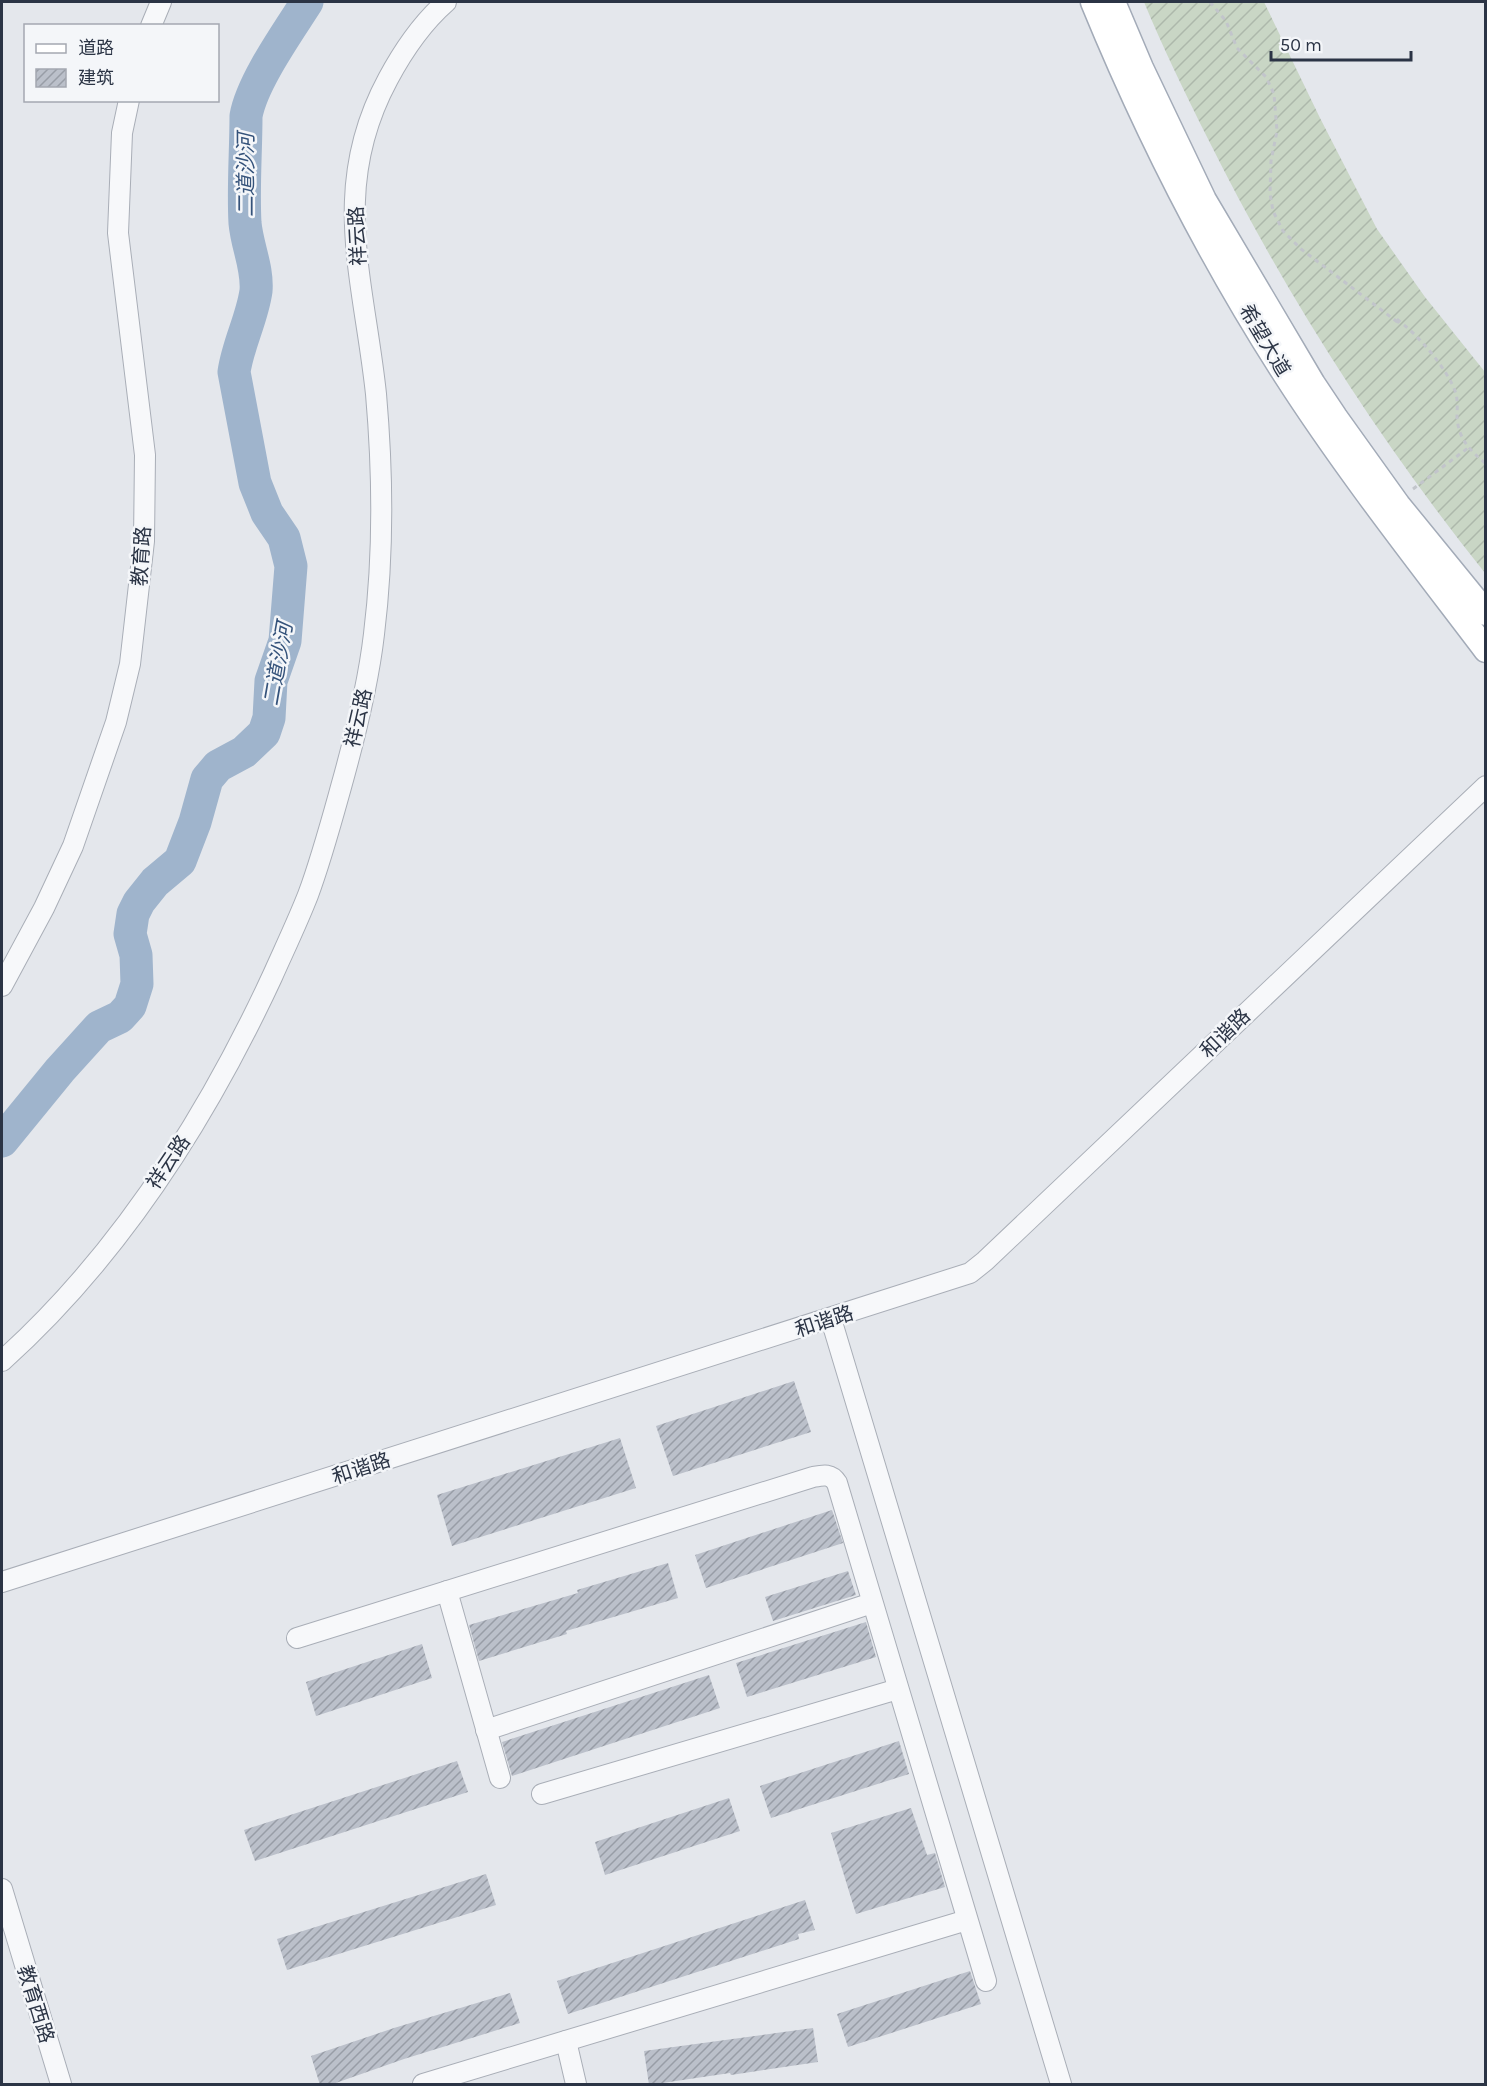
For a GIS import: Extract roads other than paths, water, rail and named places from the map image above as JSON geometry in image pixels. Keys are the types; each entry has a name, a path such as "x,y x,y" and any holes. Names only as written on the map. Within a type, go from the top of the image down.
{"main road":[{"name":"希望大道","path":"1093,2 1125,79 1193,218 1275,357 1316,421 1485,650"},
{"name":"希望大道","path":"1113,2 1141,69 1204,200 1313,384 1398,505 1485,613"}],"street":[{"path":"152,24 160,2"},
{"name":"祥云路","path":"2,1361 29,1336 94,1266 179,1148 245,1035 297,921 316,868 348,761 363,701 373,641 381,554 382,497 378,426 372,364 355,244 358,158 375,103 393,69 416,35 446,2"},
{"name":"教育路","path":"2,987 44,908 73,846 116,722 130,664 144,542 145,454 118,233 122,133 129,102"},
{"name":"和谐路","path":"2,1582 958,1278 978,1268 1485,786"},
{"path":"831,1318 1061,2085"},
{"path":"297,1638 813,1477 827,1475 837,1483 986,1982"},
{"path":"447,1591 500,1778"},
{"path":"486,1730 872,1603"},
{"path":"542,1794 898,1689"},
{"name":"教育西路","path":"2,1889 61,2085"},
{"path":"423,2085 967,1920"},
{"path":"566,2041 576,2085"}],"waterway":[{"name":"二道沙河","path":"2,1141 60,1070 99,1027 120,1017 130,1006 137,984 136,955 130,934 133,914 139,902 155,882 180,861 195,822 207,779 218,766 244,752 264,733 269,718 271,681 285,641 291,566 284,538 267,513 255,483 234,372 256,291 245,223 246,116 255,88 263,73 307,2"}]}
